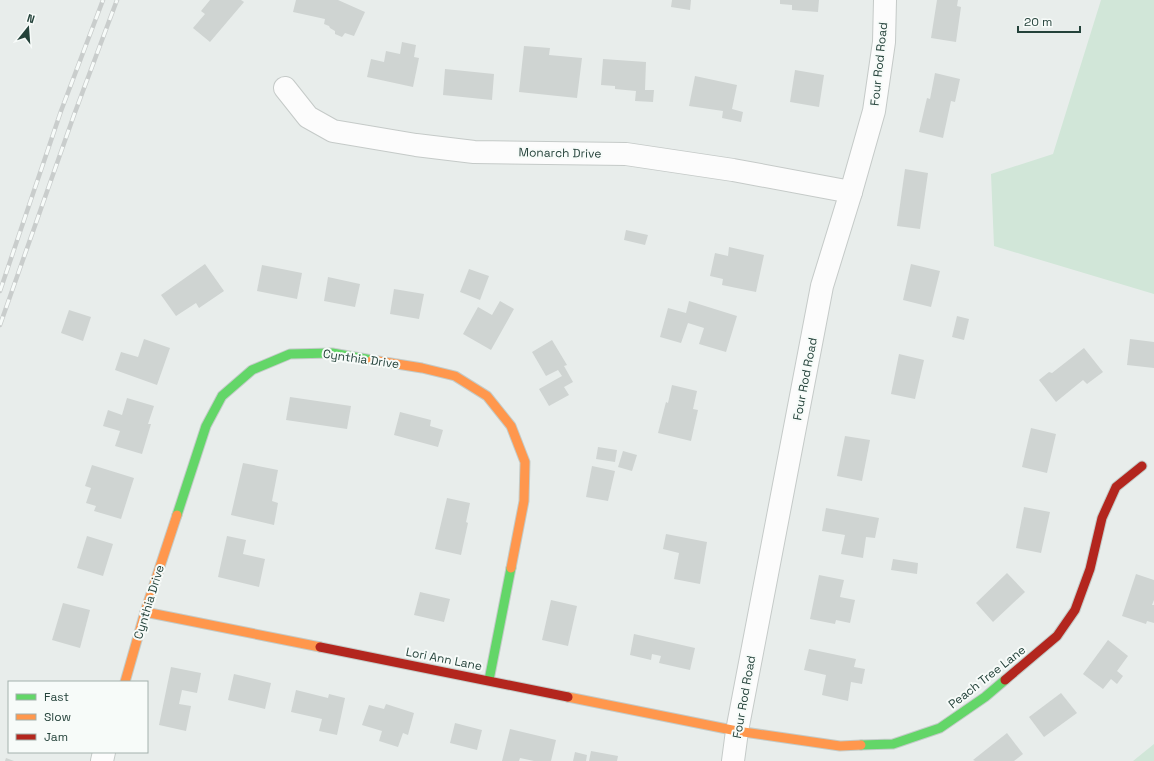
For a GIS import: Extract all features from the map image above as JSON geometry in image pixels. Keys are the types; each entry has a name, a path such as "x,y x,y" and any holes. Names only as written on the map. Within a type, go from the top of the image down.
{"street":[{"name":"Four Rod Road","path":"733,761 737,730 822,286 874,111 884,42 885,0"},
{"name":"Monarch Drive","path":"284,88 308,117 333,131 416,145 474,152 626,154 733,170 851,192"},
{"name":"Cynthia Drive","path":"125,681 145,612 206,426 222,396 252,370 290,354 332,353 422,368 455,376 486,396 511,426 524,462 524,501 489,680"},
{"name":"Peach Tree Lane","path":"737,730 840,746 893,744 940,728 985,697 1056,636 1075,610 1090,569 1102,518 1116,487 1142,466"},
{"name":"Lori Ann Lane","path":"145,612 737,730"}],"green space":[{"path":"1101,0 1154,0 1154,294 994,246 991,174 1053,154"},
{"path":"1154,744 1154,761 1133,761"}],"building":[{"path":"210,0 241,0 244,2 210,42 193,28 205,14 201,11"},
{"path":"296,0 338,0 365,12 354,36 345,33 342,37 335,34 335,31 324,24 325,19 293,12"},
{"path":"672,0 691,0 690,10 671,7"},
{"path":"780,0 819,0 818,12 792,10 792,5 780,4"},
{"path":"937,0 958,0 957,6 961,7 956,42 931,38"},
{"path":"402,42 416,45 414,57 419,58 413,87 367,77 371,59 384,62 386,51 400,54"},
{"path":"524,46 550,48 549,55 582,58 577,98 519,92"},
{"path":"603,59 646,62 645,90 654,90 653,102 635,101 636,91 615,89 615,86 601,85"},
{"path":"445,69 494,74 492,100 443,95"},
{"path":"795,70 824,75 819,107 790,102"},
{"path":"935,73 960,79 955,102 951,101 943,138 919,132 927,98 930,99"},
{"path":"695,76 737,85 732,109 743,112 741,122 722,118 723,111 689,106"},
{"path":"905,169 928,173 920,229 897,226"},
{"path":"626,230 648,235 645,245 624,240"},
{"path":"729,247 764,255 756,292 722,285 723,279 710,276 715,253 728,256"},
{"path":"205,264 224,291 199,308 196,303 176,316 161,295"},
{"path":"911,264 940,271 931,307 903,300"},
{"path":"262,265 302,273 297,299 257,291"},
{"path":"469,269 489,276 480,300 460,292"},
{"path":"328,277 360,284 355,307 324,301"},
{"path":"394,289 424,294 419,319 390,314"},
{"path":"500,301 514,309 491,350 463,334 478,307 492,315"},
{"path":"689,301 737,316 726,352 699,344 704,328 688,323 681,343 660,337 668,308 686,313"},
{"path":"69,310 91,317 83,341 61,333"},
{"path":"957,316 969,319 964,340 952,337"},
{"path":"144,339 170,348 157,385 115,370 121,352 138,357"},
{"path":"1130,339 1154,342 1154,368 1127,365"},
{"path":"552,340 567,365 564,366 573,382 564,387 569,395 549,406 539,389 562,376 558,370 546,376 532,352"},
{"path":"1084,348 1103,372 1087,384 1083,380 1056,402 1039,380 1049,372 1052,373"},
{"path":"899,354 924,360 915,399 891,394"},
{"path":"672,385 697,391 693,409 698,410 691,441 658,433"},
{"path":"290,397 351,406 347,429 286,420"},
{"path":"127,398 154,406 148,424 151,424 142,454 115,446 120,431 103,426 108,410 122,415"},
{"path":"400,412 431,420 430,426 443,430 438,447 394,435"},
{"path":"1031,428 1056,434 1047,473 1022,467"},
{"path":"845,436 870,440 862,481 837,476"},
{"path":"598,447 617,450 615,462 596,459"},
{"path":"623,451 637,455 632,471 618,467"},
{"path":"243,463 278,470 272,501 278,503 274,525 231,515"},
{"path":"92,465 134,478 121,519 94,511 96,506 86,503 91,488 85,486"},
{"path":"592,466 615,471 608,501 586,497"},
{"path":"447,498 470,503 466,522 468,523 461,555 435,549"},
{"path":"1024,507 1050,512 1041,553 1016,548"},
{"path":"826,508 879,518 875,538 866,537 863,558 841,554 845,535 822,531"},
{"path":"666,534 707,542 700,584 674,579 679,553 663,549"},
{"path":"87,536 113,544 103,576 77,568"},
{"path":"227,536 246,540 243,554 265,559 259,587 218,577"},
{"path":"893,559 918,563 917,574 891,570"},
{"path":"1007,573 1025,592 993,622 976,603"},
{"path":"1136,574 1154,580 1154,600 1152,605 1154,605 1154,623 1147,621 1146,624 1122,616"},
{"path":"819,575 844,580 840,597 855,600 850,623 836,620 835,624 810,619"},
{"path":"420,592 450,599 444,622 414,615"},
{"path":"551,600 577,606 568,646 542,640"},
{"path":"63,603 90,610 80,648 52,640"},
{"path":"634,634 695,648 690,670 659,663 661,656 652,654 651,660 630,655"},
{"path":"1108,640 1128,656 1117,671 1123,676 1117,684 1111,679 1103,689 1083,674"},
{"path":"809,649 856,659 854,667 865,669 862,684 851,682 848,701 822,695 826,675 804,670"},
{"path":"171,667 201,673 197,693 182,690 179,704 191,706 186,731 159,725"},
{"path":"234,674 271,683 265,709 228,700"},
{"path":"296,690 328,698 329,694 345,698 337,735 319,731 322,719 291,712"},
{"path":"1061,693 1077,713 1044,737 1029,717"},
{"path":"386,704 414,713 408,735 403,733 398,747 379,741 382,731 362,725 369,705 384,709"},
{"path":"455,723 482,730 477,750 450,743"},
{"path":"510,729 556,740 551,761 534,761 520,758 519,761 502,761"},
{"path":"1007,733 1023,754 1014,761 973,760"},
{"path":"591,751 618,756 617,761 589,761"},
{"path":"575,752 587,755 586,761 573,761"},
{"path":"6,758 14,761 5,761"}],"railway":[{"path":"0,291 61,111 103,0"},
{"path":"0,325 74,115 117,0"}],"traffic: fast":[{"path":"177,515 206,426 222,396 252,370 290,354 332,353 372,360"},
{"path":"489,680 511,568"},
{"path":"861,745 893,744 940,728 985,697 1005,680"}],"traffic: slow":[{"path":"372,360 422,368 455,376 487,396 511,426 525,462 524,501 511,568"},
{"path":"125,681 145,612 177,515"},
{"path":"145,612 320,647"},
{"path":"568,697 737,731 840,746 861,745"}],"traffic: jam":[{"path":"1005,680 1057,636 1075,610 1090,569 1102,518 1116,487 1142,466"},
{"path":"320,647 568,697"}]}
